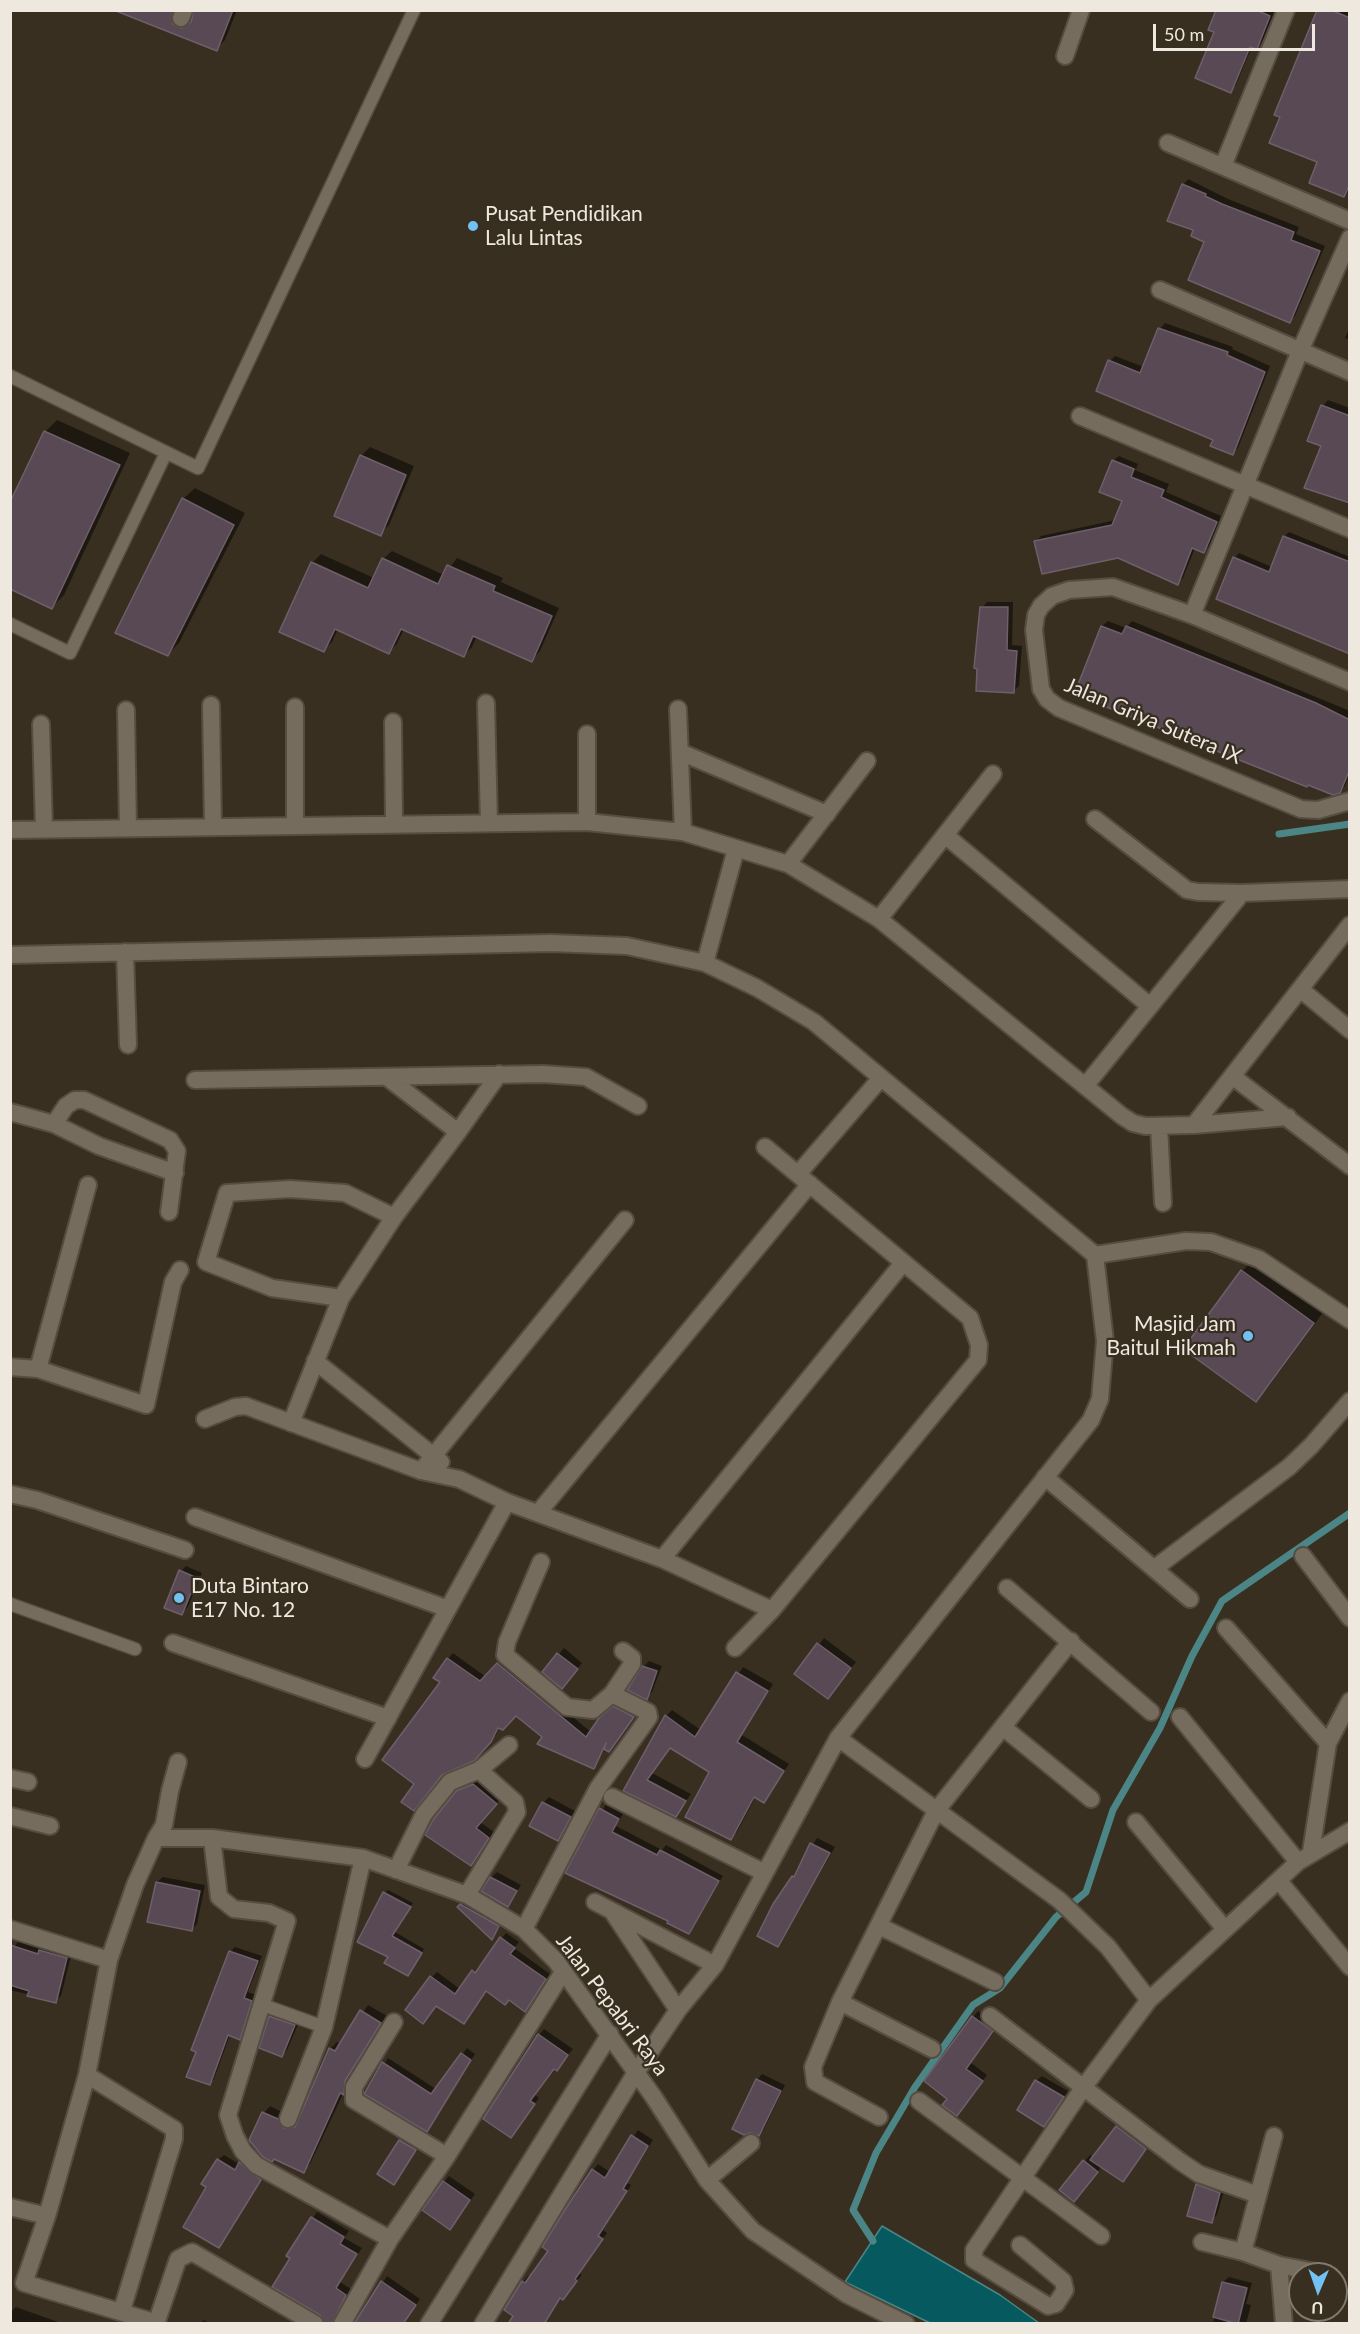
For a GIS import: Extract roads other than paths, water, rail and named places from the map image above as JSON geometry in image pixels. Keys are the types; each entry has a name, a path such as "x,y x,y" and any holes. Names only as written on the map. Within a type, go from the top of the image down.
{"street":[{"path":"1065,56 1081,10"},
{"path":"1223,166 1286,10"},
{"path":"1168,143 1350,221"},
{"path":"1192,615 1300,351 1350,238"},
{"path":"1160,290 1350,372"},
{"path":"1080,416 1350,529"},
{"name":"Jalan Griya Sutera IX","path":"1350,682 1192,615 1113,587 1069,590 1052,596 1036,615 1034,630 1041,689 1047,699 1059,708 1302,809 1318,810 1350,801"},
{"path":"486,703 489,823"},
{"path":"211,705 213,827"},
{"path":"295,708 295,826"},
{"path":"678,709 683,832"},
{"path":"126,710 128,828"},
{"path":"393,722 394,824"},
{"path":"41,724 44,829"},
{"path":"587,734 587,822"},
{"path":"680,752 827,814"},
{"path":"788,864 867,761"},
{"path":"879,919 993,774"},
{"path":"1095,819 1187,890 1242,893 1350,889"},
{"path":"10,830 587,822 683,832 788,864 879,919 1122,1116 1145,1126 1194,1125 1288,1117"},
{"path":"945,835 1150,1006"},
{"path":"705,963 736,849"},
{"path":"1086,1085 1242,893"},
{"path":"1194,1125 1350,925"},
{"path":"10,955 551,943 627,946 705,963 757,988 814,1022 1095,1255 1105,1341 1100,1399 1091,1420 838,1738 715,1965 678,2010 635,2074 483,2324"},
{"path":"125,952 128,1045"},
{"path":"1299,989 1350,1030"},
{"path":"291,1423 341,1298 394,1216 458,1132 498,1074"},
{"path":"195,1080 388,1078 498,1074 586,1077 638,1106"},
{"path":"1232,1076 1350,1166"},
{"path":"388,1078 458,1132"},
{"path":"538,1514 804,1179 881,1078"},
{"path":"54,1124 66,1106 75,1100 84,1100 170,1140 177,1151 169,1212"},
{"path":"10,1112 54,1124 99,1146 175,1173"},
{"path":"1159,1126 1162,1203"},
{"path":"735,1648 772,1610 978,1360 978,1344 970,1318 765,1147"},
{"path":"38,1369 88,1185"},
{"path":"341,1298 273,1288 206,1262 227,1194 290,1188 345,1193 394,1216"},
{"path":"421,1471 625,1220"},
{"path":"1095,1255 1186,1241 1211,1242 1259,1259 1350,1320"},
{"path":"662,1559 903,1263"},
{"path":"10,1367 38,1369 146,1406 173,1282 180,1270"},
{"path":"315,1361 434,1455 459,1479"},
{"path":"1155,1568 1289,1467 1311,1446 1350,1401"},
{"path":"206,1419 235,1407 246,1406 421,1471 459,1479 507,1502 662,1559 772,1610"},
{"path":"1045,1477 1190,1599"},
{"path":"10,1494 36,1500 185,1550"},
{"path":"366,1759 507,1502"},
{"path":"195,1517 448,1609"},
{"path":"1303,1556 1350,1618"},
{"path":"541,1562 507,1642 506,1655 567,1707 592,1710 612,1694 632,1664 632,1658 623,1650"},
{"path":"1007,1588 1151,1712"},
{"path":"1226,1628 1328,1743"},
{"path":"879,2117 815,2082 812,2075 840,2002 936,1811 1071,1641"},
{"path":"172,1643 388,1718"},
{"path":"524,1929 598,1788 649,1717 648,1712 612,1694"},
{"path":"1304,1857 1328,1743 1350,1701"},
{"path":"1180,1717 1304,1857"},
{"path":"1004,1728 1091,1799"},
{"path":"838,1738 1059,1900 1108,1947 1149,2000"},
{"path":"396,1870 418,1824 432,1802 450,1782 478,1770 509,1745"},
{"path":"178,1762 164,1825 135,1885 110,1960 87,2075 47,2216 17,2280 122,2310 157,2323 178,2259 192,2252 315,2324"},
{"path":"467,1895 516,1812 515,1802 478,1770"},
{"path":"10,1778 28,1782"},
{"path":"612,1797 764,1872"},
{"path":"10,1816 50,1826"},
{"path":"1136,1822 1225,1929"},
{"path":"1020,2245 1064,2281 1065,2290 1056,2304 1048,2306 974,2260 974,2250 1083,2088 1149,2000 1304,1857 1350,1831"},
{"name":"Jalan Pepabri Raya","path":"156,1838 212,1838 363,1858 467,1895 524,1929 563,1972 610,2034 708,2180 753,2231 810,2272 846,2294 906,2324"},
{"path":"212,1838 219,1897 234,1909 269,1913 287,1921 228,2115 243,2151 256,2165 390,2239"},
{"path":"288,2119 324,2027 363,1858"},
{"path":"1280,1881 1349,1966"},
{"path":"595,1902 715,1965"},
{"path":"614,1913 678,2010"},
{"path":"879,1926 995,1982"},
{"path":"10,1929 110,1960"},
{"path":"342,2324 390,2239 447,2156 563,1972"},
{"path":"840,2002 932,2049"},
{"path":"990,2016 1199,2174 1258,2195"},
{"path":"394,2022 354,2087 354,2100 447,2156"},
{"path":"429,2324 610,2034"},
{"path":"87,2075 174,2129 174,2139 122,2310"},
{"path":"919,2101 1101,2236"},
{"path":"1242,2252 1274,2136"},
{"path":"708,2180 751,2143"},
{"path":"10,2207 47,2216"},
{"path":"1202,2242 1288,2267"},
{"path":"1279,2265 1284,2324"}],"lane":[{"path":"10,376 198,468 414,10"},
{"path":"10,624 70,653 166,453"},
{"path":"10,1604 135,1649"},
{"path":"262,2005 324,2027"}],"water":[{"path":"882,2226 1000,2295 1039,2323 930,2323 845,2282"}],"waterway":[{"path":"1279,834 1350,824"},
{"path":"873,2241 853,2210 876,2153 915,2087 973,2005 1000,1988 1056,1917 1086,1892 1113,1810 1160,1728 1192,1656 1222,1601 1350,1513"}],"place":[{"name":"Pusat Pendidikan Lalu Lintas","path":"473,226"},
{"name":"Masjid Jam Baitul Hikmah","path":"1248,1336"},
{"name":"Duta Bintaro E17 No. 12","path":"179,1598"}]}
